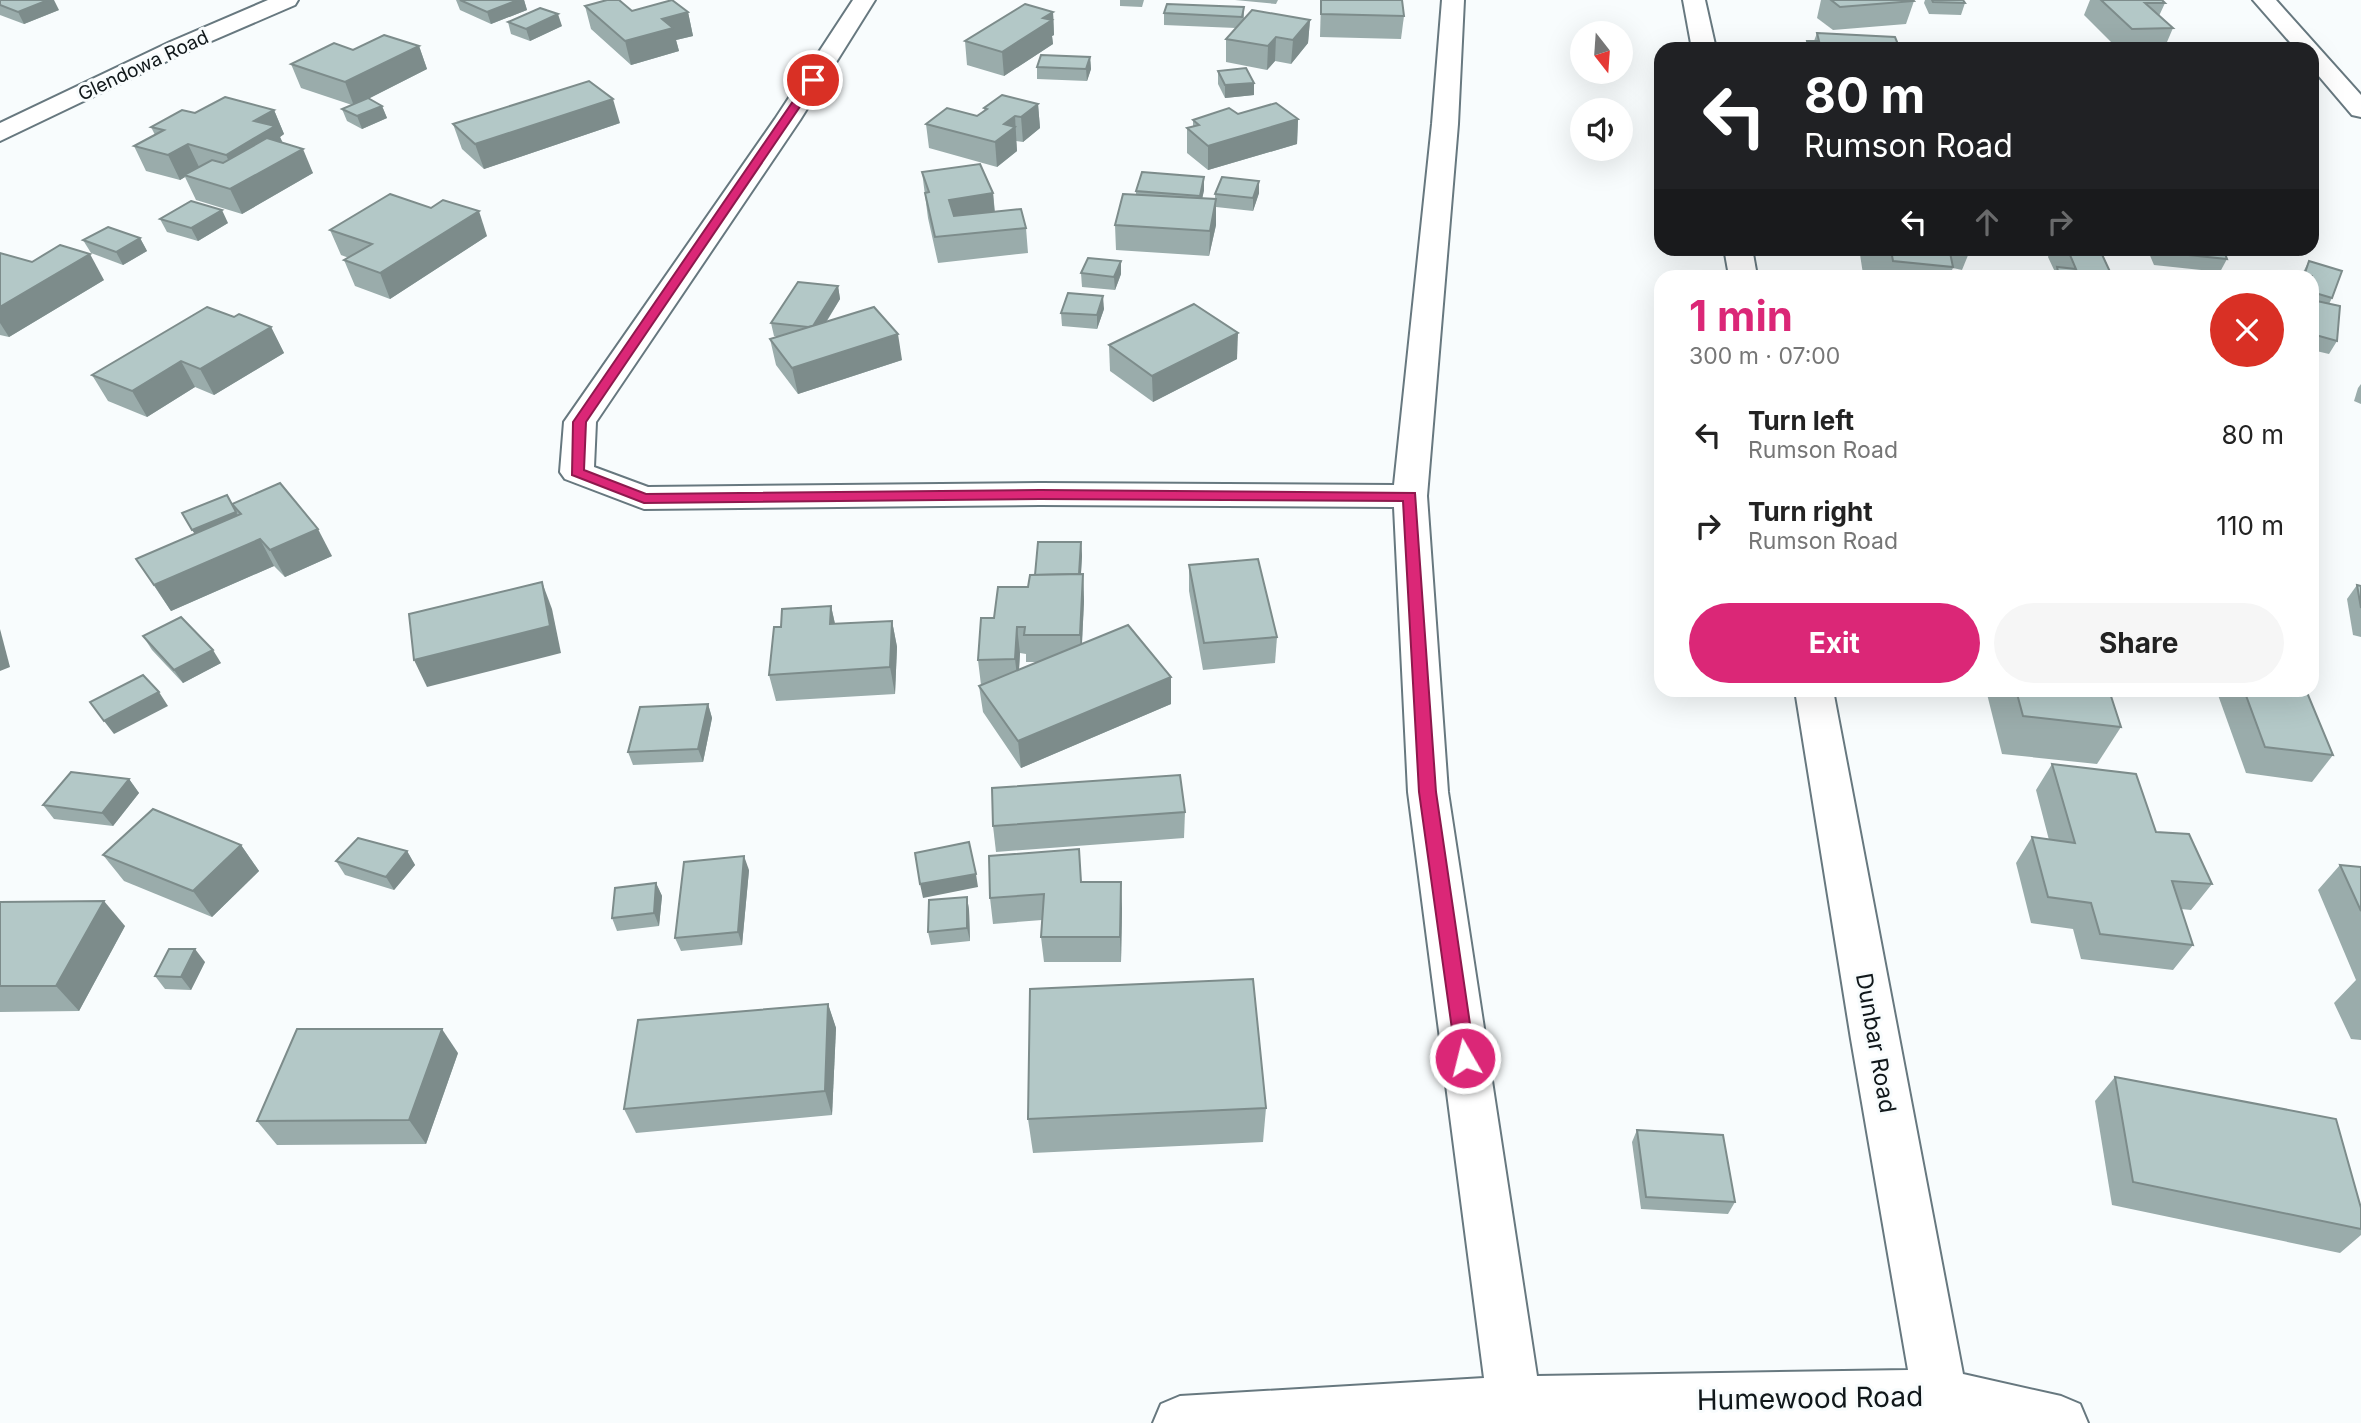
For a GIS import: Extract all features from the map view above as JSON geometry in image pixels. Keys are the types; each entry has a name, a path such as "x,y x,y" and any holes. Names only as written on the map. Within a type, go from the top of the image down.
{"street":[{"name":"Glendowa Road","path":"0,133 178,47 287,0"},
{"path":"864,0 787,120 580,422 577,472 644,498 1026,494 1410,496"},
{"path":"1453,0 1445,124 1410,496 1428,792 1514,1403"},
{"path":"1694,0 1703,42"},
{"path":"2264,0 2302,42"},
{"path":"2319,61 2361,110"},
{"name":"Dunbar Road","path":"1815,697 1940,1396"},
{"name":"Humewood Road","path":"1180,1423 1514,1403 1940,1396 2061,1423"}],"building":[{"path":"0,0 48,0 18,12 0,5"},
{"path":"460,0 518,0 487,12"},
{"path":"619,0 632,11 672,0 688,12 662,19 673,28 625,41 585,6"},
{"path":"1321,0 1402,0 1404,16 1321,14"},
{"path":"1831,0 1913,0 1914,1 1840,7"},
{"path":"1932,0 1963,0 1965,3 1933,2"},
{"path":"2101,0 2162,0 2165,3 2145,3 2173,28 2132,29"},
{"path":"1025,4 1053,12 1043,18 1052,20 1002,52 965,41"},
{"path":"1167,4 1244,7 1242,17 1164,13"},
{"path":"540,8 558,14 526,29 508,22"},
{"path":"1252,10 1310,20 1293,40 1276,37 1268,46 1226,39"},
{"path":"1817,33 1895,37 1897,42 1807,41 1819,41"},
{"path":"384,35 419,46 345,82 291,64 334,43 353,50"},
{"path":"1041,55 1090,57 1086,69 1037,67"},
{"path":"1246,68 1254,83 1225,85 1218,71"},
{"path":"589,81 613,99 475,144 453,124"},
{"path":"1002,95 1038,104 1021,117 1015,116 1004,124 1015,127 995,142 926,124 947,108 977,116"},
{"path":"225,97 274,110 254,121 275,126 226,155 188,144 168,155 134,146 164,130 151,127 182,110 195,113"},
{"path":"368,98 382,106 357,116 342,109"},
{"path":"1276,103 1298,119 1208,146 1187,128 1199,125 1193,120 1229,108 1238,114"},
{"path":"267,138 303,149 230,189 184,175 212,160 223,163"},
{"path":"980,164 993,193 949,200 954,216 1021,209 1026,228 935,237 925,193 929,192 922,172"},
{"path":"1142,172 1204,177 1200,196 1136,191"},
{"path":"1222,177 1259,181 1253,198 1215,194"},
{"path":"390,194 431,208 443,200 479,211 380,273 344,260 372,244 330,230"},
{"path":"1123,194 1216,199 1210,231 1115,225"},
{"path":"191,201 222,210 191,228 160,219"},
{"path":"108,227 140,238 116,252 83,240"},
{"path":"60,245 90,254 0,307 0,253 32,262"},
{"path":"1892,256 1951,256 1953,267 1893,261"},
{"path":"2070,256 2103,256 2109,270 2058,270 2057,267 2076,269"},
{"path":"2198,256 2226,256 2227,259"},
{"path":"1088,258 1121,261 1114,277 1081,273"},
{"path":"2309,261 2342,271 2332,298 2319,294 2319,270 2306,270"},
{"path":"798,282 838,286 813,326 771,323"},
{"path":"1068,293 1103,296 1097,315 1061,313"},
{"path":"2319,302 2340,306 2337,341 2319,336"},
{"path":"1194,304 1238,333 1152,376 1109,345"},
{"path":"207,307 234,317 239,314 271,327 200,369 181,361 132,391 92,375"},
{"path":"874,307 898,334 792,368 770,339"},
{"path":"280,483 318,529 270,550 260,539 154,585 136,559 241,514 232,504"},
{"path":"227,495 236,512 192,530 182,513"},
{"path":"1038,542 1081,542 1079,574 1035,575"},
{"path":"1258,559 1277,637 1204,643 1189,565"},
{"path":"1083,574 1080,635 1024,635 1025,627 1017,627 1015,659 978,660 981,618 994,618 998,587 1028,587 1030,575"},
{"path":"542,582 550,626 414,660 409,614"},
{"path":"2357,585 2361,586 2361,608"},
{"path":"831,606 830,624 892,621 890,667 769,675 774,627 781,627 782,609"},
{"path":"181,617 213,650 174,670 143,636"},
{"path":"1128,625 1171,677 1018,741 979,686"},
{"path":"143,675 159,692 104,721 90,702"},
{"path":"2018,697 2111,697 2121,727 2023,716"},
{"path":"2247,697 2309,697 2333,755 2265,747"},
{"path":"708,704 698,749 628,752 640,707"},
{"path":"2052,764 2136,774 2156,832 2189,834 2212,884 2172,881 2193,945 2100,934 2091,903 2048,897 2032,837 2075,843"},
{"path":"71,772 129,779 102,813 43,805"},
{"path":"1180,775 1185,812 993,826 992,788"},
{"path":"153,809 241,845 193,891 103,855"},
{"path":"358,838 407,851 386,877 336,861"},
{"path":"969,842 976,874 920,884 915,853"},
{"path":"1079,849 1081,882 1121,882 1120,937 1041,937 1044,894 990,898 989,856"},
{"path":"744,856 738,932 675,938 684,862"},
{"path":"2340,865 2361,867 2361,911"},
{"path":"656,883 654,913 612,918 615,888"},
{"path":"967,897 967,928 928,932 929,900"},
{"path":"104,901 56,986 0,986 0,902"},
{"path":"169,949 195,949 181,977 155,976"},
{"path":"1253,979 1266,1108 1028,1119 1030,989"},
{"path":"828,1004 825,1091 624,1109 638,1020"},
{"path":"297,1029 442,1029 409,1120 257,1121"},
{"path":"2115,1077 2336,1119 2361,1208 2361,1229 2133,1182"},
{"path":"1637,1130 1723,1135 1735,1202 1646,1197"}],"route":[{"path":"813,80 580,422 577,472 644,498 1040,494 1410,496 1428,792 1465,1058"}]}
